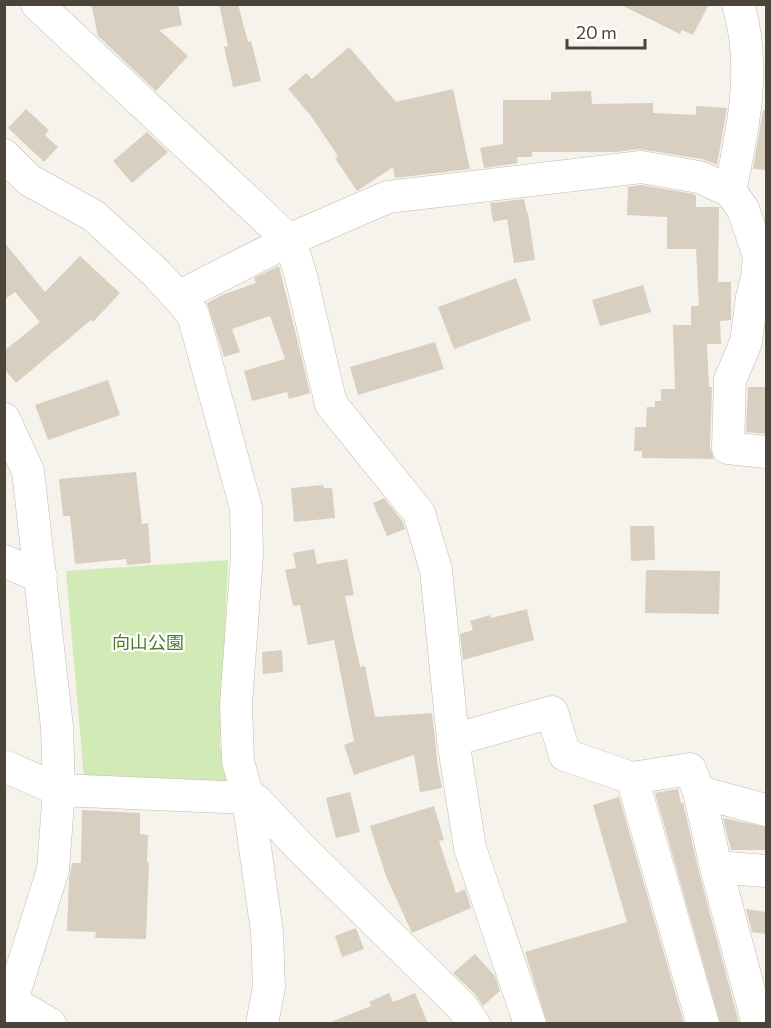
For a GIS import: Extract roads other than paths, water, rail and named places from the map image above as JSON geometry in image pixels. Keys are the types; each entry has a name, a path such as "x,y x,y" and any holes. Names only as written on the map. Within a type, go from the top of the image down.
{"street":[{"path":"37,4 290,242 301,276 332,404 419,513 436,570 453,740 470,848 530,1023"},
{"path":"730,191 742,134 748,89 744,25 738,4"},
{"path":"4,155 29,180 94,216 157,274 193,314 246,508 247,555 236,704 238,761 248,798 267,932 269,987 262,1023"},
{"path":"178,297 300,235 388,197 641,167 699,177 730,191 743,209 759,256 762,279 752,297 746,342 730,380 728,448 766,452"},
{"path":"4,418 28,471 57,727 59,790 53,870 7,1002 50,1023"},
{"path":"4,561 41,577"},
{"path":"453,740 552,712 566,755 632,778 690,769 699,792 716,867 758,1023"},
{"path":"4,766 59,790 248,798 256,801 300,848 462,1007 474,1023"},
{"path":"632,778 703,1023"},
{"path":"699,792 766,810"},
{"path":"716,867 766,871"}],"park label":[{"name":"向山公園","path":"148,643"}]}
